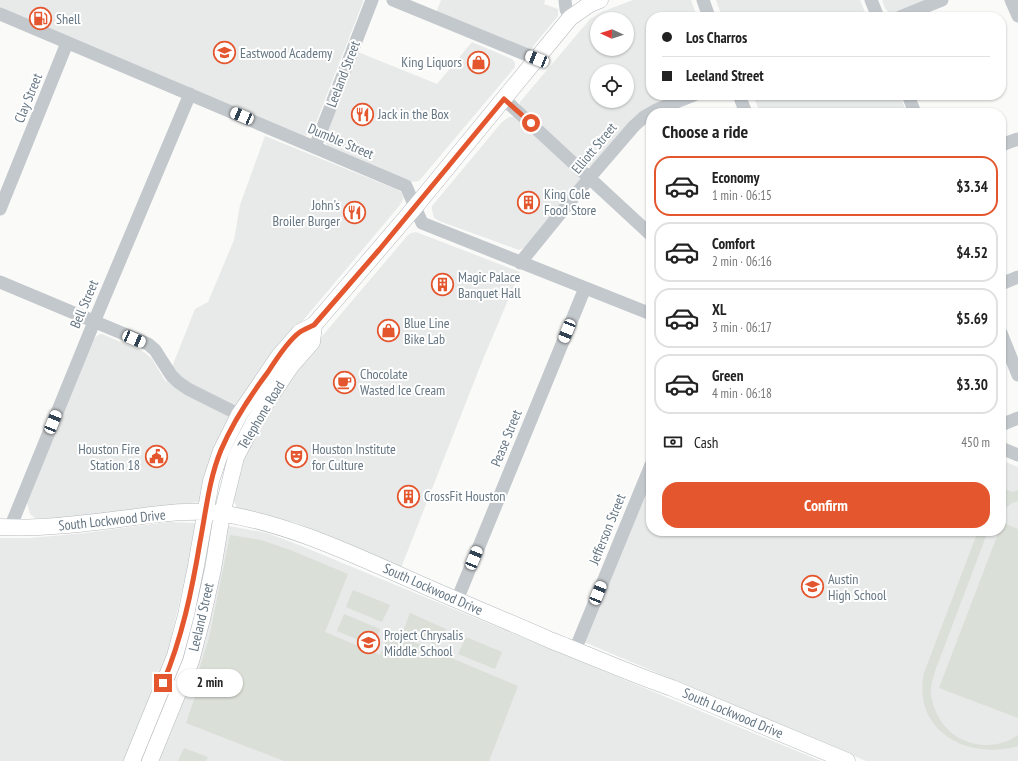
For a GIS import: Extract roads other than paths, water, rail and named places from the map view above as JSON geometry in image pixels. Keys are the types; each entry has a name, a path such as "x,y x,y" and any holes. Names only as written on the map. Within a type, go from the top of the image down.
{"main road":[{"name":"Telephone Road","path":"206,512 211,481 221,451 239,415 279,356 300,332 314,325 415,207 570,18 590,4 600,0"},
{"name":"Telephone Road","path":"222,514 236,457 254,422 272,394 291,366 312,342 314,325"},
{"name":"South Lockwood Drive","path":"5,527 76,525 148,515 206,512 264,523 304,535 351,553 575,650 672,688 847,761"},
{"name":"Leeland Street","path":"132,761 175,656 186,615 206,512"},
{"name":"Leeland Street","path":"150,761 191,661 213,569 222,514"},
{"path":"163,683 179,690"}],"street":[{"name":"Leeland Street","path":"315,147 372,0"},
{"path":"393,0 537,59"},
{"path":"565,0 566,9 570,18"},
{"path":"703,0 707,12"},
{"path":"871,0 876,12"},
{"path":"912,12 942,0"},
{"path":"1011,0 1018,16"},
{"name":"Dumble Street","path":"0,14 406,186 422,223 520,263 646,311"},
{"name":"Clay Street","path":"0,209 67,43"},
{"name":"Bell Street","path":"5,527 94,322 190,94"},
{"path":"504,99 646,230"},
{"name":"Elliott Street","path":"661,108 681,100"},
{"name":"Elliott Street","path":"520,263 590,177 634,126 646,116"},
{"path":"1006,143 1018,139"},
{"path":"1006,282 1018,278"},
{"path":"0,282 148,344 155,350 171,375 178,382 254,422"},
{"name":"Pease Street","path":"457,600 585,288"},
{"path":"1006,345 1018,375"},
{"path":"1006,422 1018,418"},
{"path":"1006,450 1018,455"},
{"name":"Jefferson Street","path":"575,650 646,477"}],"place":[{"name":"Shell","path":"41,19"},
{"name":"Eastwood Academy","path":"225,53"},
{"name":"King Liquors","path":"478,62"},
{"name":"Jack in the Box","path":"363,114"},
{"name":"King Cole Food Store","path":"528,202"},
{"name":"John's Broiler Burger","path":"355,213"},
{"name":"Magic Palace Banquet Hall","path":"443,285"},
{"name":"Blue Line Bike Lab","path":"389,331"},
{"name":"Chocolate Wasted Ice Cream","path":"344,382"},
{"name":"Houston Fire Station 18","path":"156,457"},
{"name":"Houston Institute for Culture","path":"297,457"},
{"name":"CrossFit Houston","path":"409,496"},
{"name":"Austin High School","path":"812,587"},
{"name":"Project Chrysalis Middle School","path":"369,643"}]}
